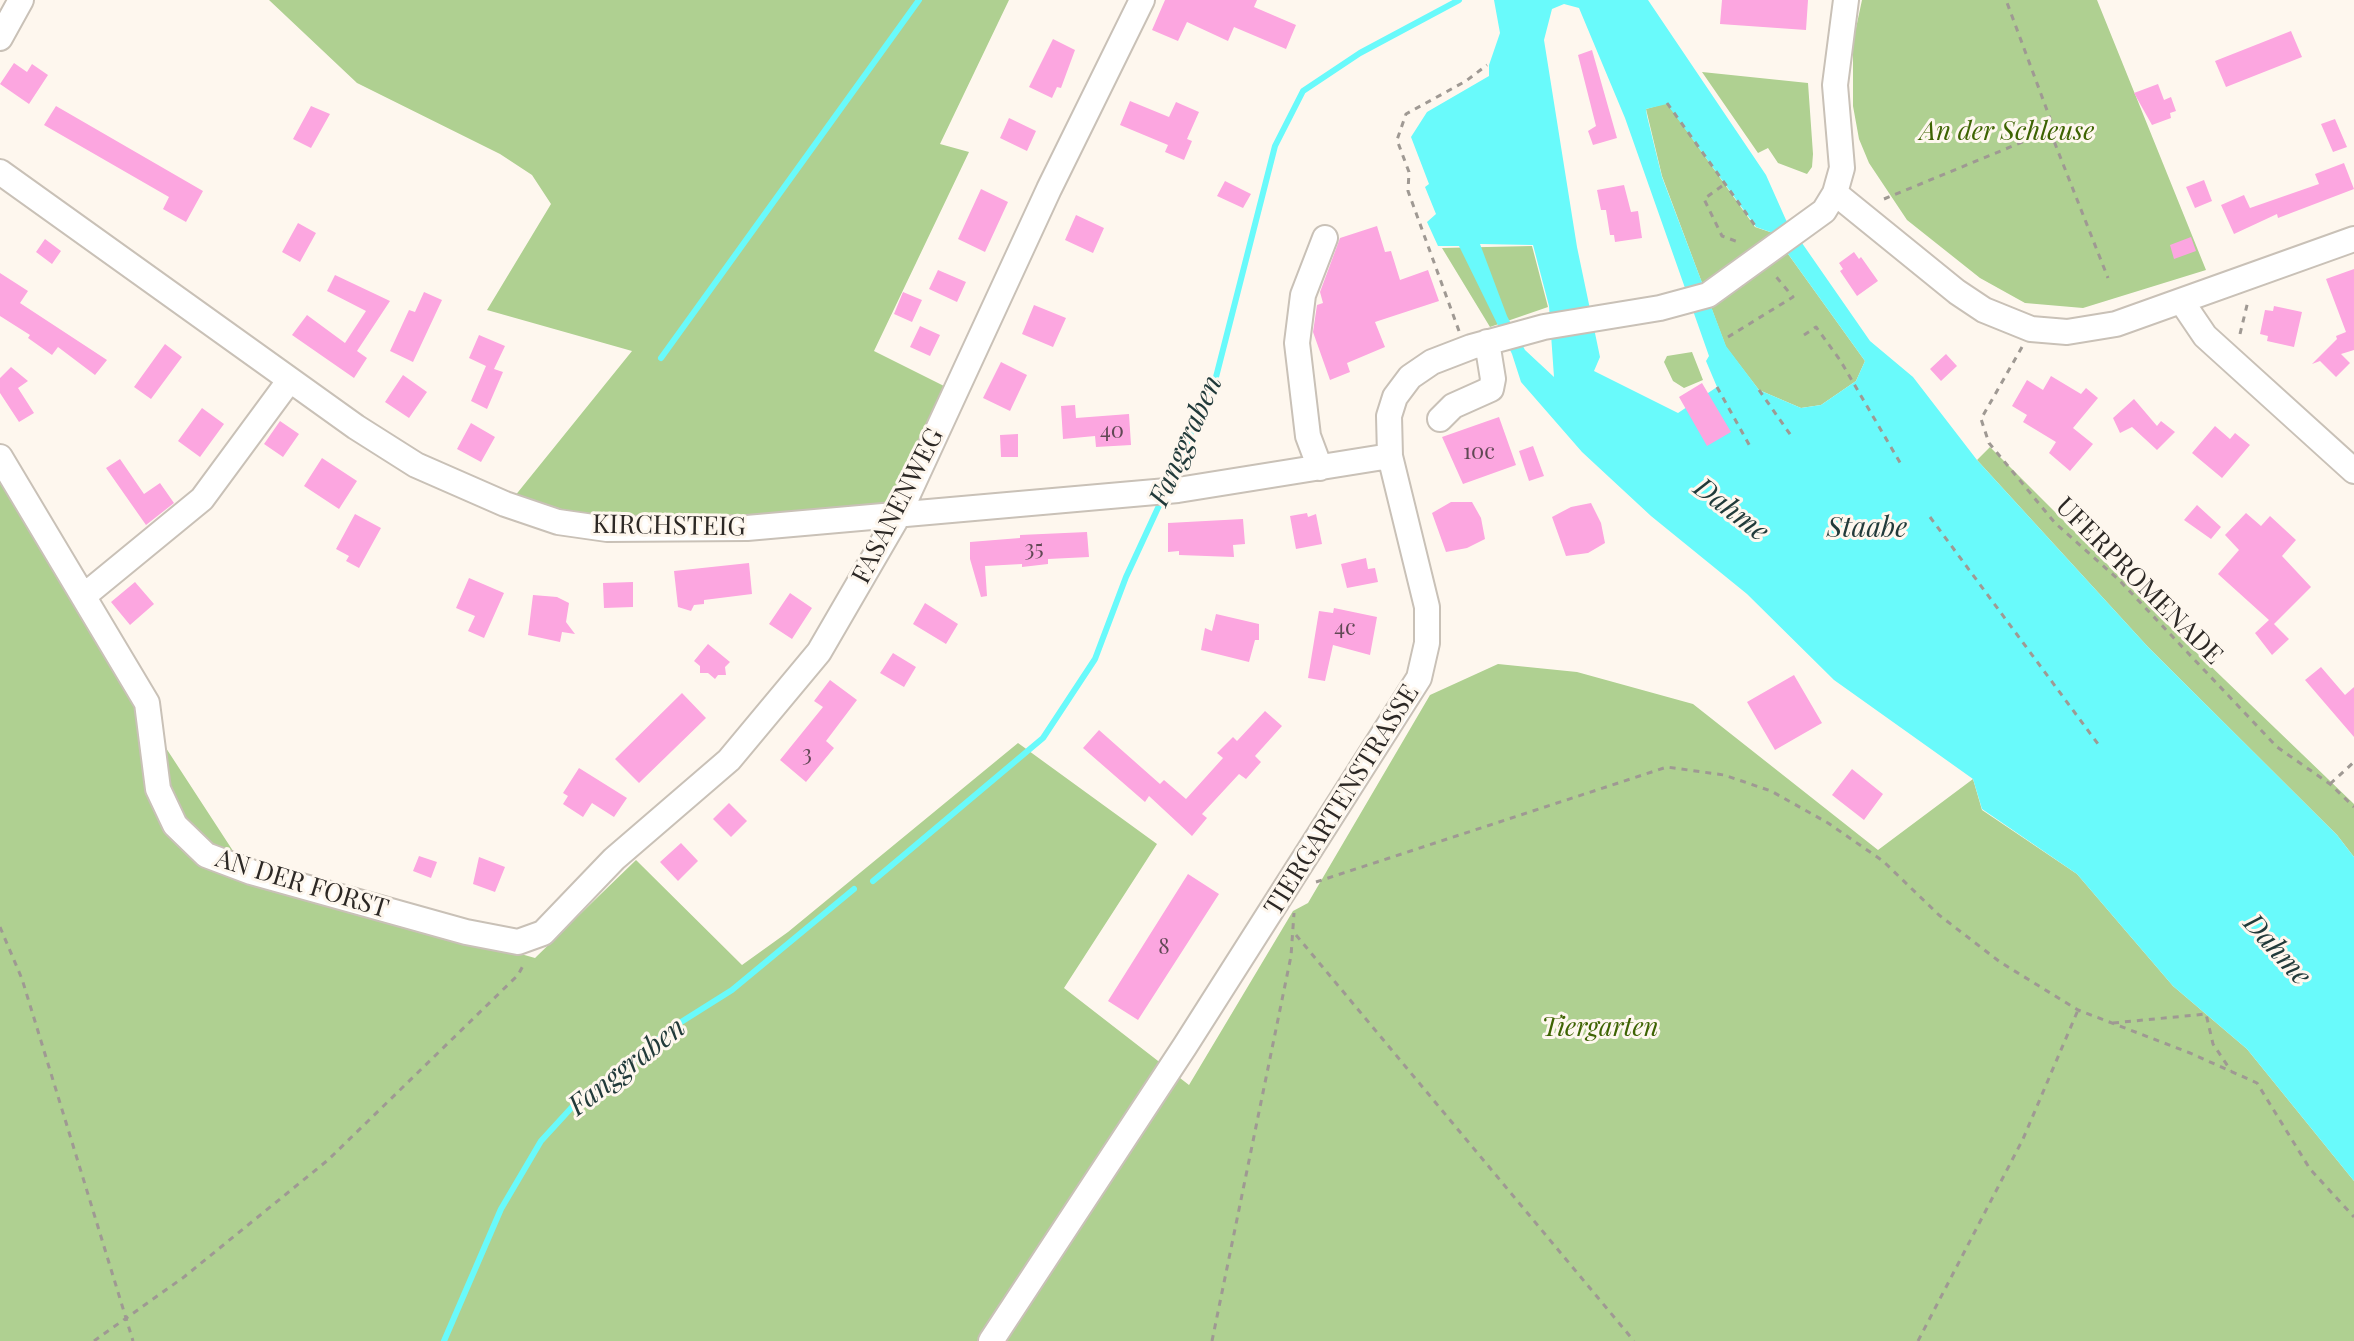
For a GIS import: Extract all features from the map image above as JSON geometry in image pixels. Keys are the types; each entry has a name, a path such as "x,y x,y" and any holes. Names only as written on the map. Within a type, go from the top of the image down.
{"street":[{"path":"0,38 21,0"},
{"name":"FASANENWEG","path":"543,933 614,859 729,760 819,652 898,516 1049,189 1142,0"},
{"path":"1846,0 1835,85 1842,168 1835,193 1957,292 1984,310 2031,329 2067,332 2090,329 2182,302 2354,239"},
{"name":"KIRCHSTEIG","path":"0,172 289,381 416,465 505,504 558,522 607,529 659,531 898,516 1166,491 1390,456"},
{"name":"TIERGARTENSTRASSE","path":"991,1341 1251,945 1419,678 1427,643 1427,607 1390,456 1389,416 1395,397 1410,377 1432,362 1492,341 1592,318 1699,299 1824,211 1835,193"},
{"path":"1320,468 1308,436 1297,343 1303,295 1325,238"},
{"path":"2182,302 2205,336 2354,471"},
{"path":"1440,419 1453,406 1491,389 1492,341"},
{"path":"85,595 202,499 289,381"},
{"name":"AN DER FORST","path":"0,457 147,703 158,789 175,825 206,855 251,872 466,932 518,942 543,933"}],"path":[{"path":"1884,199 2054,129 2006,0"},
{"path":"1459,331 1408,191 1409,172 1397,140 1406,114 1466,81 1487,65"},
{"path":"1667,103 1756,227"},
{"path":"2050,131 2108,278"},
{"path":"1722,186 1704,199 1722,236 1763,253 1793,297 1728,337"},
{"path":"2240,334 2248,301"},
{"path":"1804,335 1816,327 1840,360 1902,466"},
{"name":"UFERPROMENADE","path":"2022,347 1981,419 1989,443 2055,523 2119,580 2277,747 2330,784 2354,807"},
{"path":"1717,387 1751,448"},
{"path":"1759,390 1792,437"},
{"path":"1930,517 2098,744"},
{"path":"2330,784 2354,762"},
{"path":"1305,885 1667,767 1724,775 1771,791 1828,823 1883,861 1939,915 2000,962 2078,1010 2257,1083 2310,1169 2354,1217"},
{"path":"1212,1341 1295,934 1294,906"},
{"path":"0,927 22,979 133,1341"},
{"path":"94,1341 126,1320 328,1160 518,975 543,933"},
{"path":"1295,934 1634,1341"},
{"path":"1918,1341 2023,1139 2078,1010"},
{"path":"2109,1023 2206,1014 2213,1044 2231,1071"}],"green space":[{"path":"269,0 1009,0 940,144 969,152 874,351 948,388 893,501 872,508 714,522 566,516 510,502 632,351 487,310 551,204 532,175 500,154 357,83"},
{"name":"An der Schleuse","path":"1862,0 2097,0 2206,270 2083,308 2025,303 1980,278 1907,220 1869,163 1859,139 1853,106 1853,42"},
{"path":"1702,72 1808,83 1813,154 1812,167 1807,174 1778,163 1768,148 1758,153"},
{"path":"1667,103 1755,227 1773,233 1865,361 1856,381 1821,405 1801,408 1759,390 1726,347 1662,176 1646,109"},
{"path":"1532,246 1548,307 1490,327 1442,248"},
{"path":"1692,352 1703,380 1684,388 1673,381 1664,362 1667,356"},
{"path":"1990,447 2172,629 2354,804 2354,857 2337,835 2148,647 1977,460"},
{"name":"Tiergarten","path":"0,458 57,556 82,619 250,877 535,958 636,860 742,965 788,932 1018,743 1157,844 1064,988 1189,1085 1293,911 1308,903 1430,695 1498,664 1577,672 1693,704 1878,850 1973,779 1982,810 2077,874 2173,986 2247,1049 2354,1181 2354,1341 0,1341"}],"water":[{"name":"Staabe","path":"1494,0 1648,0 1766,175 1786,220 1870,341 1913,377 1977,460 2148,647 2337,835 2354,857 2354,1181 2247,1049 2173,986 2077,874 1982,809 1973,779 1834,680 1747,594 1651,516 1582,452 1521,382 1512,354 1459,246 1438,246 1427,222 1436,214 1425,187 1429,184 1411,137 1427,112 1489,76 1489,65 1500,33","holes":["1564,4 1579,8 1625,118 1709,356 1706,361 1717,387 1678,413 1594,371 1600,357 1577,247 1544,40 1552,9","1667,104 1756,227 1773,233 1865,361 1856,381 1821,405 1801,408 1759,390 1726,346 1662,177 1646,109","1480,244 1533,245 1549,306 1554,377 1525,350 1507,316"]}],"building":[{"path":"1165,0 1257,0 1254,7 1296,25 1286,49 1234,27 1228,41 1187,22 1178,41 1152,30"},
{"path":"1722,0 1808,0 1806,30 1720,24"},
{"path":"2291,31 2302,57 2226,87 2215,61"},
{"path":"1053,39 1075,50 1061,88 1057,87 1052,98 1029,87"},
{"path":"1592,50 1617,138 1593,145 1588,131 1596,126 1578,55"},
{"path":"14,63 27,72 32,64 48,75 29,104 0,84"},
{"path":"2158,84 2164,100 2171,97 2176,111 2170,113 2171,118 2152,125 2134,93"},
{"path":"1130,101 1169,117 1176,102 1199,112 1187,139 1192,141 1184,160 1165,152 1168,145 1120,125"},
{"path":"56,106 203,191 186,222 163,209 169,197 44,125"},
{"path":"311,106 330,114 311,148 293,139"},
{"path":"1009,118 1036,131 1027,151 1000,138"},
{"path":"2335,119 2347,147 2333,152 2321,124"},
{"path":"2344,163 2354,189 2278,218 2277,214 2234,234 2221,205 2244,195 2250,208 2319,184 2315,174"},
{"path":"2204,180 2212,201 2195,208 2186,187"},
{"path":"1225,181 1251,194 1243,208 1217,196"},
{"path":"1624,185 1631,212 1638,211 1642,238 1615,242 1614,235 1610,235 1606,210 1601,210 1597,190"},
{"path":"981,189 1008,202 985,252 958,239"},
{"path":"1076,215 1104,228 1093,253 1065,240"},
{"path":"298,223 316,233 300,262 282,252"},
{"path":"1377,226 1385,252 1391,251 1400,280 1428,270 1439,301 1375,322 1385,347 1347,363 1350,372 1330,380 1313,332 1317,305 1323,303 1320,292 1340,238"},
{"path":"2191,237 2196,251 2174,259 2170,245"},
{"path":"45,239 61,251 52,264 36,252"},
{"path":"1854,252 1878,281 1857,296 1840,271 1843,269 1839,263"},
{"path":"2354,269 2354,350 2341,354 2350,363 2336,377 2320,361 2312,364 2337,339 2336,336 2346,332 2326,279"},
{"path":"938,270 966,282 957,302 929,289"},
{"path":"0,273 28,291 20,303 107,360 95,375 58,347 52,355 28,338 30,335 0,316"},
{"path":"335,275 390,301 357,351 367,358 354,378 292,335 307,315 345,343 366,311 327,291"},
{"path":"424,292 442,300 413,362 390,351 409,310 415,312"},
{"path":"903,292 922,300 912,322 894,314"},
{"path":"1034,305 1066,318 1053,347 1022,334"},
{"path":"2274,306 2302,312 2294,347 2267,341 2268,336 2260,334 2265,310 2273,311"},
{"path":"920,326 940,335 930,356 910,347"},
{"path":"479,335 505,346 494,369 503,372 487,409 471,401 486,366 469,358"},
{"path":"165,344 182,357 151,399 134,387"},
{"path":"1946,354 1957,366 1941,381 1930,369"},
{"path":"1001,362 1027,375 1010,411 983,398"},
{"path":"11,367 28,381 18,388 34,413 19,422 0,393 0,378"},
{"path":"403,375 427,392 409,418 385,402"},
{"path":"2051,376 2081,394 2086,388 2098,398 2073,428 2093,444 2070,471 2049,453 2056,442 2023,422 2027,415 2012,406 2027,380 2043,390"},
{"path":"1702,383 1731,432 1707,446 1679,397"},
{"path":"2134,399 2157,426 2161,421 2175,432 2157,450 2132,427 2120,433 2113,418"},
{"path":"1075,405 1076,418 1129,414 1131,445 1096,447 1095,436 1063,439 1061,406"},
{"path":"202,408 224,424 200,457 178,441"},
{"path":"1499,417 1516,465 1463,484 1442,437"},
{"path":"280,421 299,434 283,457 264,444"},
{"path":"471,423 495,437 481,462 457,449"},
{"path":"2215,426 2230,439 2235,433 2250,445 2222,478 2192,453"},
{"path":"1018,434 1018,457 1001,457 1000,435"},
{"path":"1533,446 1544,476 1529,481 1519,451"},
{"path":"322,458 357,481 339,509 304,486"},
{"path":"120,459 144,494 160,483 174,503 146,525 106,468"},
{"path":"1451,502 1472,502 1481,518 1485,539 1467,548 1446,552 1432,513"},
{"path":"1591,503 1601,523 1605,543 1588,553 1566,556 1552,517 1571,507"},
{"path":"2197,505 2221,527 2211,539 2184,520"},
{"path":"1307,513 1308,517 1316,514 1322,544 1296,549 1290,516"},
{"path":"2246,513 2261,526 2270,516 2296,540 2282,556 2311,587 2274,624 2289,639 2272,655 2255,633 2269,620 2218,574 2239,550 2225,535"},
{"path":"355,514 381,528 359,568 346,561 349,556 336,549"},
{"path":"1243,519 1245,544 1233,545 1234,557 1168,552 1168,523"},
{"path":"1087,532 1089,557 1048,559 1048,564 1022,567 1022,564 985,566 987,596 981,597 970,559 970,542 1020,538 1020,535"},
{"path":"1366,558 1368,569 1375,568 1378,582 1347,588 1341,564"},
{"path":"749,563 752,594 704,600 704,604 694,605 691,611 678,607 674,571"},
{"path":"469,578 504,593 484,638 468,631 475,616 456,608"},
{"path":"135,582 154,604 130,625 111,602"},
{"path":"633,582 633,607 604,608 603,583"},
{"path":"790,593 812,608 792,639 769,624"},
{"path":"533,595 557,597 569,603 566,622 575,634 562,632 560,642 528,635"},
{"path":"925,603 958,624 946,644 913,624"},
{"path":"1334,608 1377,617 1370,655 1333,645 1325,681 1308,678 1319,611 1333,613"},
{"path":"1216,614 1259,624 1259,640 1255,640 1249,662 1201,650 1205,628 1212,631"},
{"path":"708,644 730,662 725,667 726,675 718,675 715,679 708,673 700,673 700,666 694,661"},
{"path":"893,653 916,667 904,687 880,673"},
{"path":"2321,667 2345,695 2354,687 2354,737 2305,680"},
{"path":"1794,675 1822,723 1775,750 1747,702"},
{"path":"830,680 857,700 826,741 834,748 806,782 780,760 823,707 814,701"},
{"path":"682,693 706,718 639,783 615,759"},
{"path":"1265,711 1282,726 1255,756 1261,762 1246,779 1239,774 1202,814 1207,818 1192,836 1149,796 1145,802 1083,748 1099,730 1160,784 1164,780 1186,799 1223,758 1217,753 1233,737 1237,741"},
{"path":"579,768 627,798 614,817 592,803 583,817 563,804 568,796 563,793"},
{"path":"1852,769 1883,794 1864,820 1832,795"},
{"path":"729,803 747,821 731,837 713,819"},
{"path":"681,843 698,861 678,881 660,862"},
{"path":"419,856 437,862 431,878 413,871"},
{"path":"479,857 505,867 495,892 473,884"},
{"path":"1188,874 1219,894 1138,1020 1108,1001"}],"waterway":[{"path":"661,358 919,0"},
{"name":"Fanggraben","path":"1169,483 1216,377 1275,146 1303,91 1360,53 1459,0"},
{"name":"Fanggraben","path":"873,881 1043,738 1095,659 1126,577 1163,497"},
{"name":"Fanggraben","path":"444,1341 501,1209 541,1141 584,1094 632,1062 670,1029 732,990 854,889"}],"water label":[{"name":"Dahme","path":"1731,510"},
{"name":"Dahme","path":"2277,950"}]}
